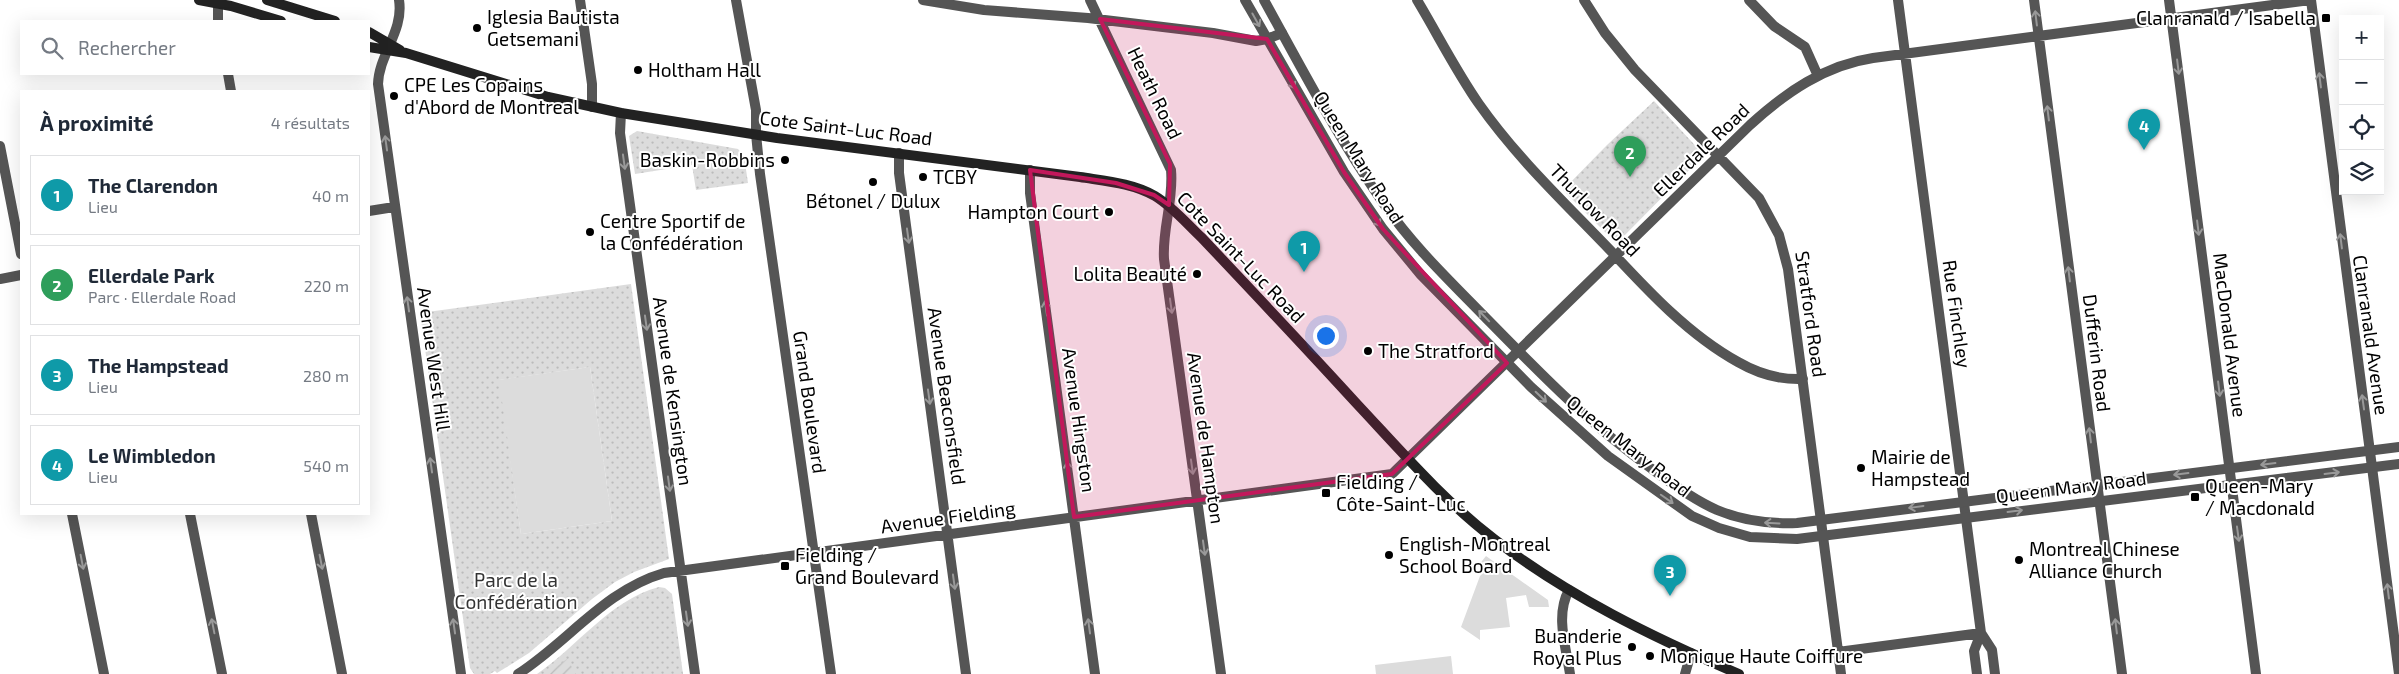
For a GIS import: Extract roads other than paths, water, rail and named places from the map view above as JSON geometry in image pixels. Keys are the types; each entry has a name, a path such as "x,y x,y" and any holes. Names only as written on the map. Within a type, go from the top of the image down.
{"main road":[{"path":"199,0 218,1 278,20"},
{"path":"267,0 332,20"},
{"name":"Cote Saint-Luc Road","path":"370,33 389,47 406,53 526,90 621,113 756,134 1030,170 1125,185 1150,194 1169,206 1202,238 1409,459 1458,508 1493,538 1570,590 1691,653 1739,674"},
{"name":"Cote Saint-Luc Road","path":"370,47 389,47"}],"street":[{"name":"Avenue West Hill","path":"399,0 400,18 379,72 378,84 461,674"},
{"path":"580,0 592,84 592,107"},
{"name":"Grand Boulevard","path":"736,0 756,110 760,174 831,674"},
{"path":"924,0 984,10 1100,19 1213,33 1256,41 1282,33"},
{"name":"Heath Road","path":"1090,0 1170,164 1172,177 1169,206"},
{"name":"Queen Mary Road","path":"1245,0 1344,172 1382,229 1421,275 1506,363 1557,412 1608,456 1692,516 1719,528 1761,538 1788,540 2399,464"},
{"name":"Queen Mary Road","path":"1264,0 1351,153 1389,212 1432,262 1518,351 1610,437 1658,473 1702,502 1727,514 1761,522 1785,524 2399,447"},
{"name":"Thurlow Road","path":"1417,0 1467,85 1501,132 1522,158 1616,257 1679,318 1730,357 1754,370 1772,376 1803,379"},
{"name":"Stratford Road","path":"1584,0 1624,58 1759,198 1779,234 1787,260 1841,674"},
{"path":"1749,0 1774,26 1805,47 1818,76"},
{"name":"Rue Finchley","path":"1898,0 1981,633"},
{"name":"Dufferin Road","path":"2034,0 2122,674"},
{"name":"MacDonald Avenue","path":"2169,0 2256,674"},
{"name":"Ellerdale Road","path":"1409,459 1774,104 1818,76 1855,61 2310,0"},
{"name":"Clanranald Avenue","path":"2310,0 2399,674"},
{"path":"218,1 218,20"},
{"path":"228,75 231,90"},
{"name":"Avenue de Kensington","path":"621,113 620,133 694,674"},
{"path":"0,146 20,249"},
{"name":"Avenue Beaconsfield","path":"899,153 899,173 966,674"},
{"name":"Avenue Hingston","path":"1030,170 1030,193 1095,674"},
{"name":"Avenue de Hampton","path":"1169,206 1164,239 1164,259 1221,674"},
{"path":"370,211 394,207"},
{"path":"0,279 20,275"},
{"name":"Avenue Fielding","path":"518,674 546,655 614,596 648,578 681,570 1386,475 1395,472 1409,459"},
{"path":"72,515 104,674"},
{"path":"190,515 222,674"},
{"path":"311,515 342,674"},
{"path":"1570,590 1563,605 1562,616 1570,674"},
{"path":"1838,652 1981,633"},
{"path":"1977,674 1974,651 1981,633"},
{"path":"1981,633 1992,650 1995,674"},
{"path":"1685,674 1691,653"}],"place":[{"name":"Clanranald / Isabella","path":"2326,18"},
{"name":"Iglesia Bautista Getsemani","path":"477,28"},
{"name":"Holtham Hall","path":"638,70"},
{"name":"CPE Les Copains d'Abord de Montreal","path":"394,96"},
{"name":"Le Wimbledon","path":"2144,150"},
{"name":"Baskin-Robbins","path":"785,160"},
{"name":"TCBY","path":"923,177"},
{"name":"Ellerdale Park","path":"1630,177"},
{"name":"Bétonel / Dulux","path":"873,182"},
{"name":"Hampton Court","path":"1109,212"},
{"name":"Centre Sportif de la Confédération","path":"590,232"},
{"name":"The Clarendon","path":"1304,272"},
{"name":"Lolita Beauté","path":"1197,274"},
{"name":"The Stratford","path":"1368,351"},
{"name":"Mairie de Hampstead","path":"1861,468"},
{"name":"Fielding / Côte-Saint-Luc","path":"1326,493"},
{"name":"Queen-Mary / Macdonald","path":"2195,497"},
{"name":"English-Montreal School Board","path":"1389,555"},
{"name":"Montreal Chinese Alliance Church","path":"2019,560"},
{"name":"Fielding / Grand Boulevard","path":"785,566"},
{"name":"The Hampstead","path":"1670,596"},
{"name":"Buanderie Royal Plus","path":"1632,647"},
{"name":"Monique Haute Coiffure","path":"1650,656"}],"park label":[{"name":"Parc de la Confédération","path":"516,591"}]}
